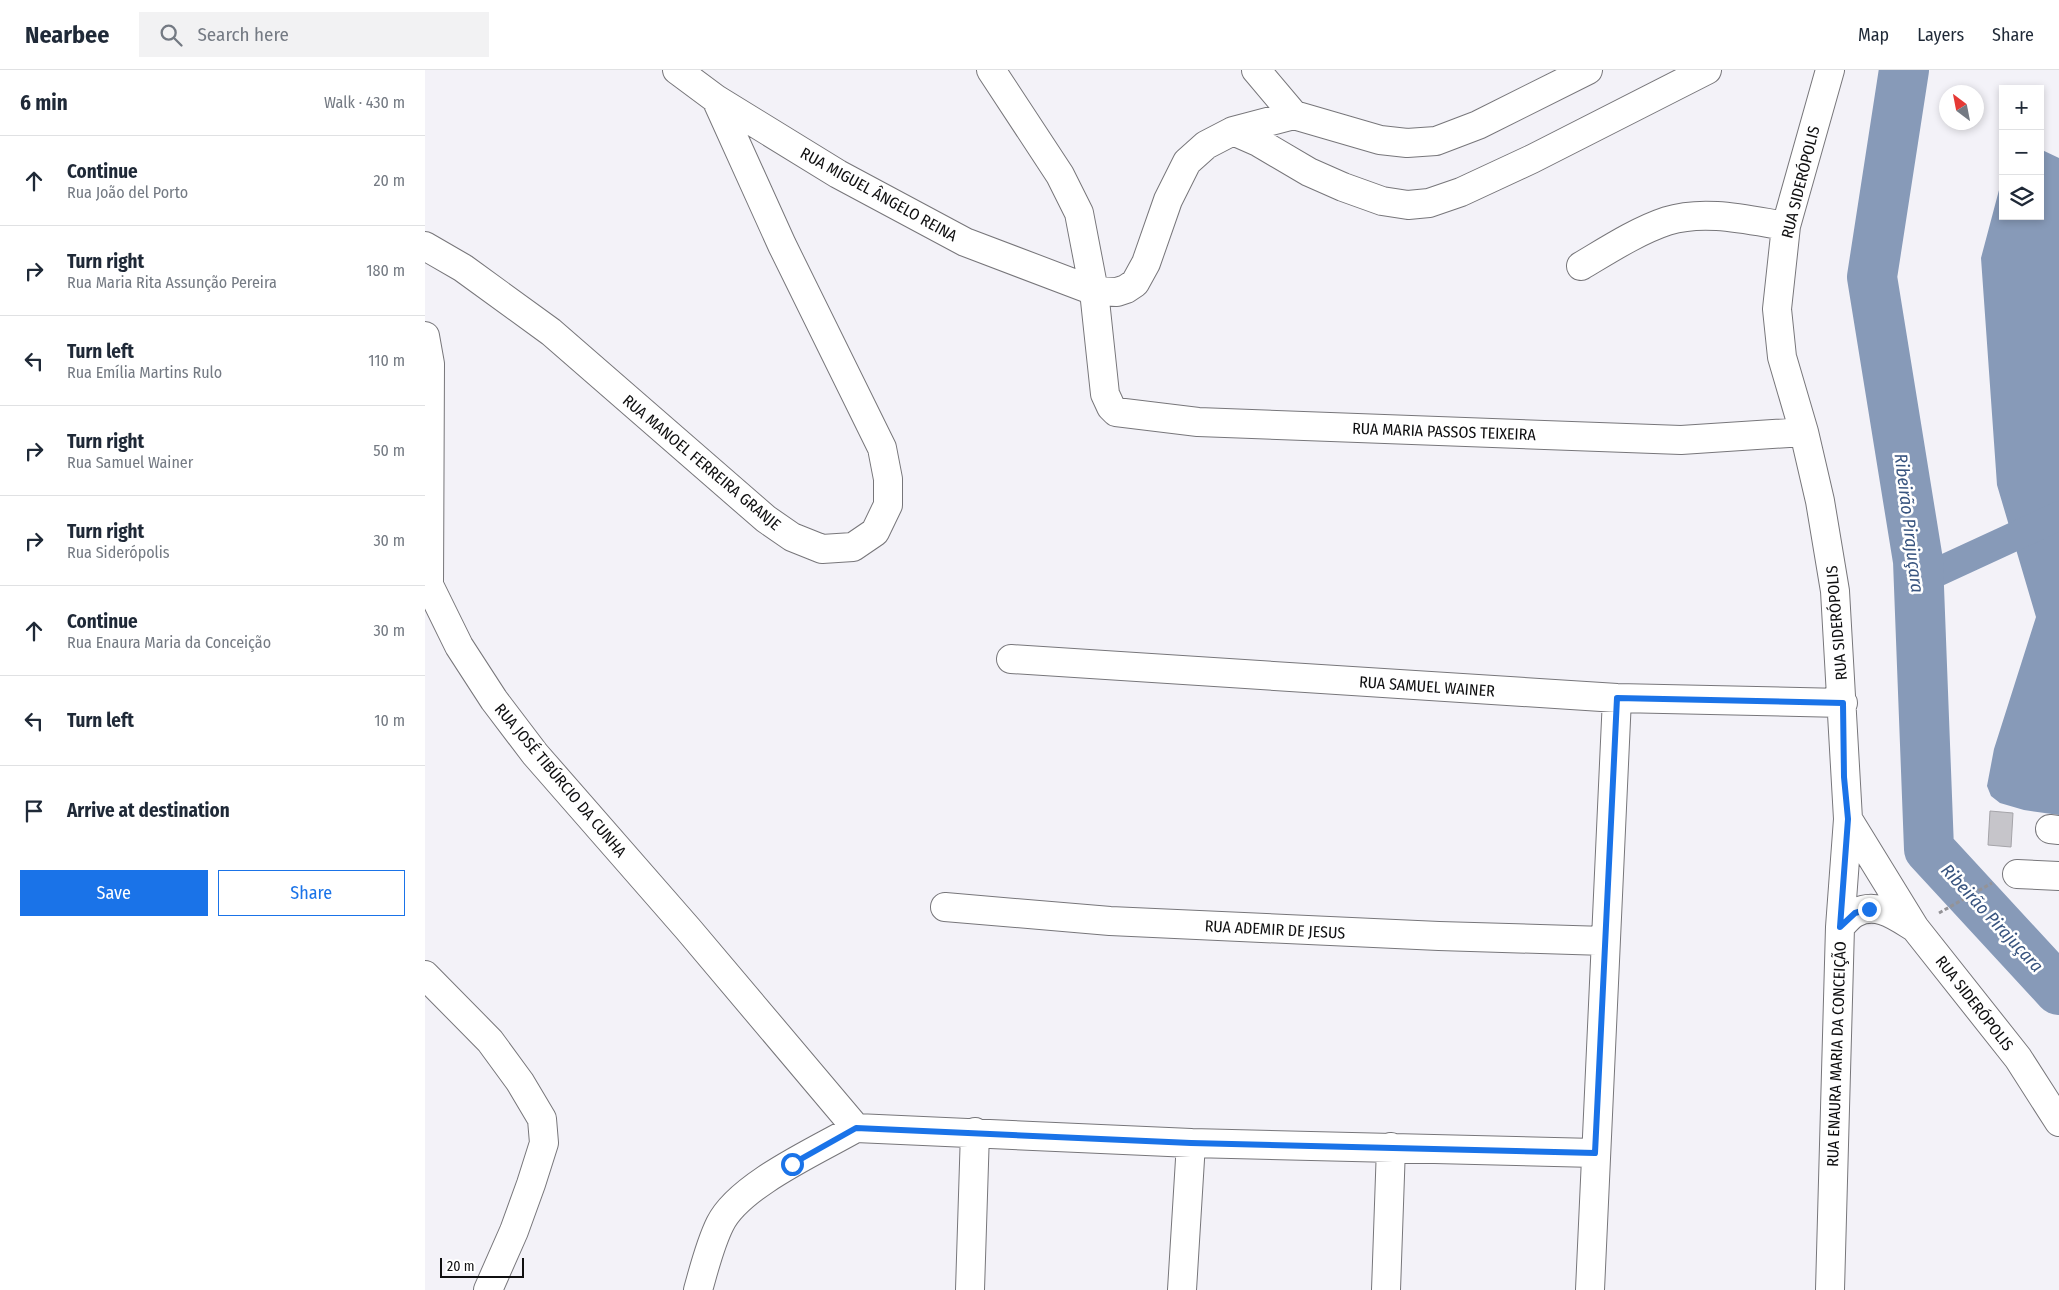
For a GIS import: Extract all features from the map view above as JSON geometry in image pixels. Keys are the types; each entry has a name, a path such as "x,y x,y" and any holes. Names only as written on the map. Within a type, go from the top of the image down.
{"street":[{"name":"RUA MIGUEL ÂNGELO REINA","path":"677,70 716,99 838,174 965,242 1094,292"},
{"path":"991,70 1060,175 1079,214 1094,292 1117,292 1135,283 1146,263 1168,200 1187,162 1207,145 1233,131 1294,115 1380,140 1407,143 1436,142 1478,126 1588,70"},
{"path":"1256,70 1294,115"},
{"path":"1233,131 1258,142 1309,172 1343,187 1382,201 1408,205 1429,202 1461,192 1532,159 1707,70"},
{"name":"RUA SIDERÓPOLIS","path":"1830,70 1786,226 1777,309 1782,357 1805,432 1820,501 1835,591 1843,703 1844,777 1848,819 1915,928 2019,1058 2059,1122"},
{"name":"RUA MANOEL FERREIRA GRANJE","path":"425,246 463,268 551,332 766,519 792,537 822,549 853,547 875,532 888,505 888,479 881,448 782,245 716,99"},
{"path":"1581,266 1624,241 1667,221 1712,216 1786,226"},
{"name":"RUA MARIA PASSOS TEIXEIRA","path":"1094,292 1103,384 1111,407 1116,412 1198,422 1681,440 1805,432"},
{"name":"RUA JOSÉ TIBÚRCIO DA CUNHA","path":"425,336 430,364 429,585 459,646 494,700 535,754 688,929 856,1128"},
{"path":"425,615 429,585"},
{"name":"RUA SAMUEL WAINER","path":"1011,659 1617,698 1843,703"},
{"path":"1589,1290 1617,698"},
{"name":"RUA ENAURA MARIA DA CONCEIÇÃO","path":"1830,1290 1840,927 1848,819"},
{"path":"2008,876 2059,876"},
{"name":"RUA ADEMIR DE JESUS","path":"945,906 1110,921 1429,936 1605,941"},
{"path":"1840,927 1855,913 1869,909 1887,910 1915,928"},
{"path":"425,975 490,1041 520,1082 541,1119 544,1143 514,1232 488,1290"},
{"path":"698,1290 720,1224 732,1207 748,1192 856,1128 1191,1143 1595,1153"},
{"path":"970,1290 975,1132"},
{"path":"1181,1290 1191,1143"},
{"path":"1386,1290 1391,1148"}],"path":[{"path":"1945,909 2008,876"}],"water":[{"path":"2044,151 2059,158 2059,815 2024,810 2000,803 1991,796 1987,786 1994,749 2036,617 1997,485 1981,258 1999,190 1999,220 2044,220"}],"building":[{"path":"1990,811 2013,813 2011,847 1988,845"}],"waterway":[{"name":"Ribeirão Pirajuçara","path":"1904,70 1872,277 1918,561 1929,849 2059,990"},
{"path":"1918,581 2059,516"}],"route":[{"path":"792,1164 856,1128 1191,1143 1595,1153 1617,698 1843,703 1844,777 1848,819 1840,927 1855,913 1869,909"}]}
